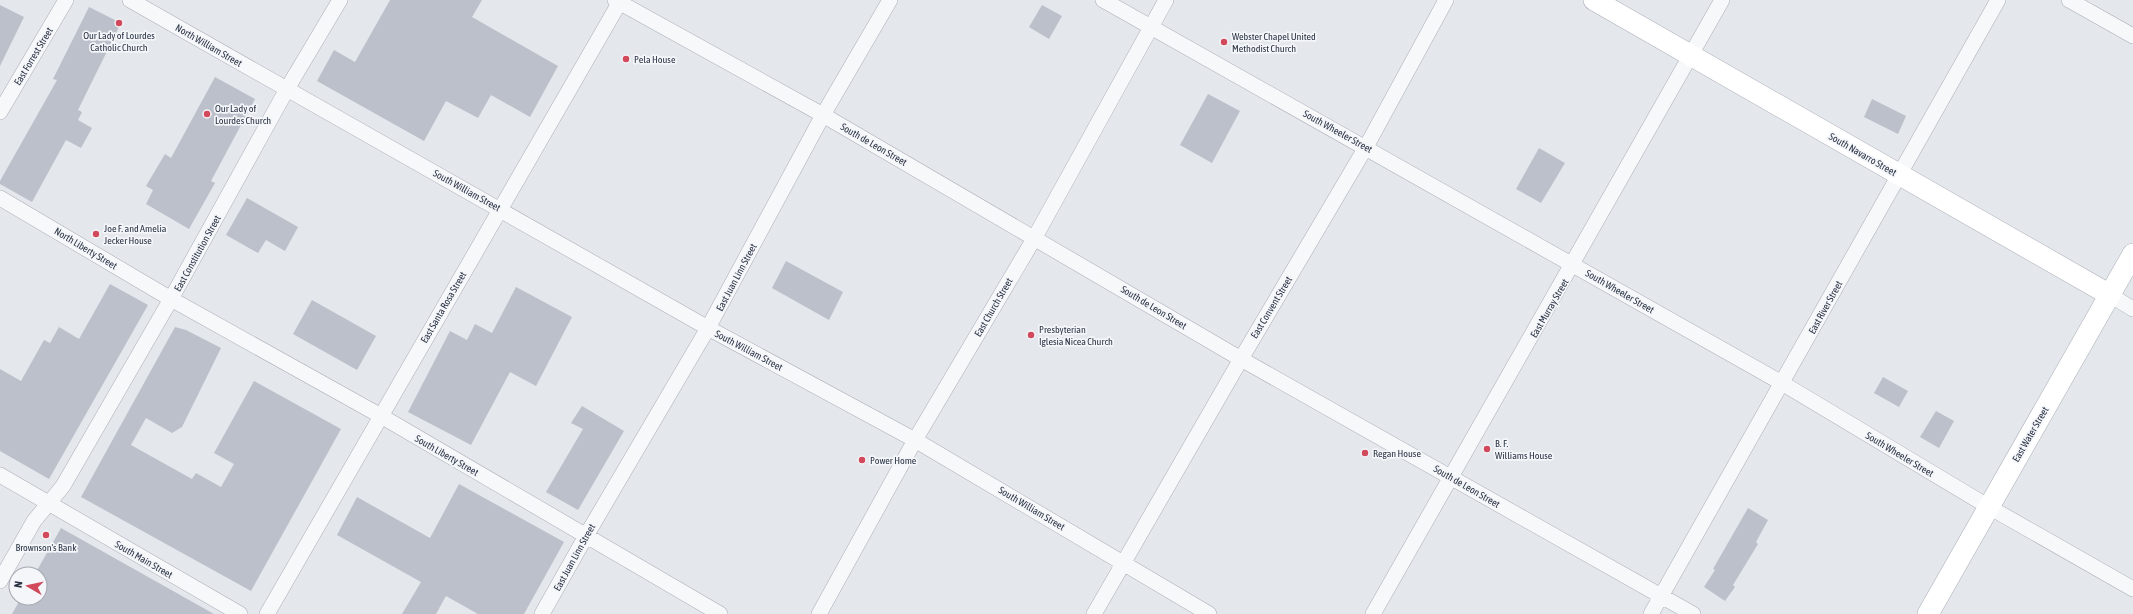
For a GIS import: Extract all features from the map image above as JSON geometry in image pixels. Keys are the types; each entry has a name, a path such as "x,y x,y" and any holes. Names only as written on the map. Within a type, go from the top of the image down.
{"street":[{"name":"East Forrest Street","path":"0,112 66,0"},
{"name":"North William Street","path":"130,0 287,89"},
{"name":"East Constitution Street","path":"0,581 34,521 63,486 171,299 287,89 340,0"},
{"name":"East Juan Linn Street","path":"542,614 708,328 823,115 890,0"},
{"name":"South Wheeler Street","path":"1103,0 1366,147 1782,384 1989,507 2133,589"},
{"name":"East Church Street","path":"819,614 915,440 1035,237 1166,0"},
{"name":"East Convent Street","path":"1094,614 1241,358 1366,147 1446,0"},
{"name":"South Navarro Street","path":"1594,0 2133,309"},
{"name":"East Murray Street","path":"1373,614 1573,265 1722,0"},
{"name":"East River Street","path":"1651,614 1998,0"},
{"path":"2069,0 2133,36"},
{"name":"South de Leon Street","path":"619,1 823,115 1241,358 1694,614"},
{"name":"East Santa Rosa Street","path":"266,614 619,1"},
{"name":"South William Street","path":"287,89 500,208 708,328 915,440 1209,614"},
{"name":"North Liberty Street","path":"0,198 171,299"},
{"name":"East Water Street","path":"1928,614 2133,254"},
{"name":"South Liberty Street","path":"171,299 381,416 720,614"},
{"name":"South Main Street","path":"0,475 240,614"}],"building":[{"path":"390,0 482,0 472,17 558,66 530,117 491,95 478,118 446,101 424,141 317,81 334,50 355,62"},
{"path":"0,5 24,17 0,66"},
{"path":"1042,5 1062,16 1049,39 1029,27"},
{"path":"89,7 121,23 78,110 82,112 78,120 92,128 81,148 66,140 32,202 0,184 0,181 57,80 53,79"},
{"path":"215,77 255,99 211,181 215,183 189,229 146,204 153,190 146,186 165,154 171,158"},
{"path":"1208,94 1240,111 1212,163 1180,145"},
{"path":"1872,99 1906,116 1898,134 1864,117"},
{"path":"1539,148 1565,163 1541,203 1516,189"},
{"path":"247,198 298,227 285,251 266,240 258,253 226,235"},
{"path":"786,261 843,292 829,320 772,288"},
{"path":"110,284 148,305 49,479 0,451 0,369 21,381 44,340 50,343 59,327 79,339"},
{"path":"516,287 572,317 536,386 510,372 471,445 408,412 450,331 467,340 475,324 492,333"},
{"path":"312,300 376,336 357,370 293,334"},
{"path":"175,327 186,330 221,348 182,427 172,433 146,418 131,445 192,479 196,473 221,487 234,464 214,453 254,381 341,429 251,591 81,497"},
{"path":"1883,377 1908,391 1899,407 1874,393"},
{"path":"582,406 624,431 578,510 546,492 583,429 571,423"},
{"path":"1936,411 1954,421 1939,448 1920,437"},
{"path":"459,484 564,542 524,614 478,614 446,596 436,614 402,614 421,582 337,535 357,497 430,538"},
{"path":"1748,508 1768,520 1756,542 1758,544 1733,585 1735,587 1725,601 1704,587 1715,570 1713,569"},
{"path":"61,528 214,614 12,614 16,606 48,606 48,566 40,566"}],"place":[{"name":"Our Lady of Lourdes Catholic Church","path":"119,23"},
{"name":"Webster Chapel United Methodist Church","path":"1224,42"},
{"name":"Pela House","path":"626,59"},
{"name":"Our Lady of Lourdes Church","path":"207,114"},
{"name":"Joe F. and Amelia Jecker House","path":"96,234"},
{"name":"Presbyterian Iglesia Nicea Church","path":"1031,335"},
{"name":"B. F. Williams House","path":"1487,449"},
{"name":"Regan House","path":"1365,453"},
{"name":"Power Home","path":"862,460"},
{"name":"Brownson's Bank","path":"46,535"}]}
